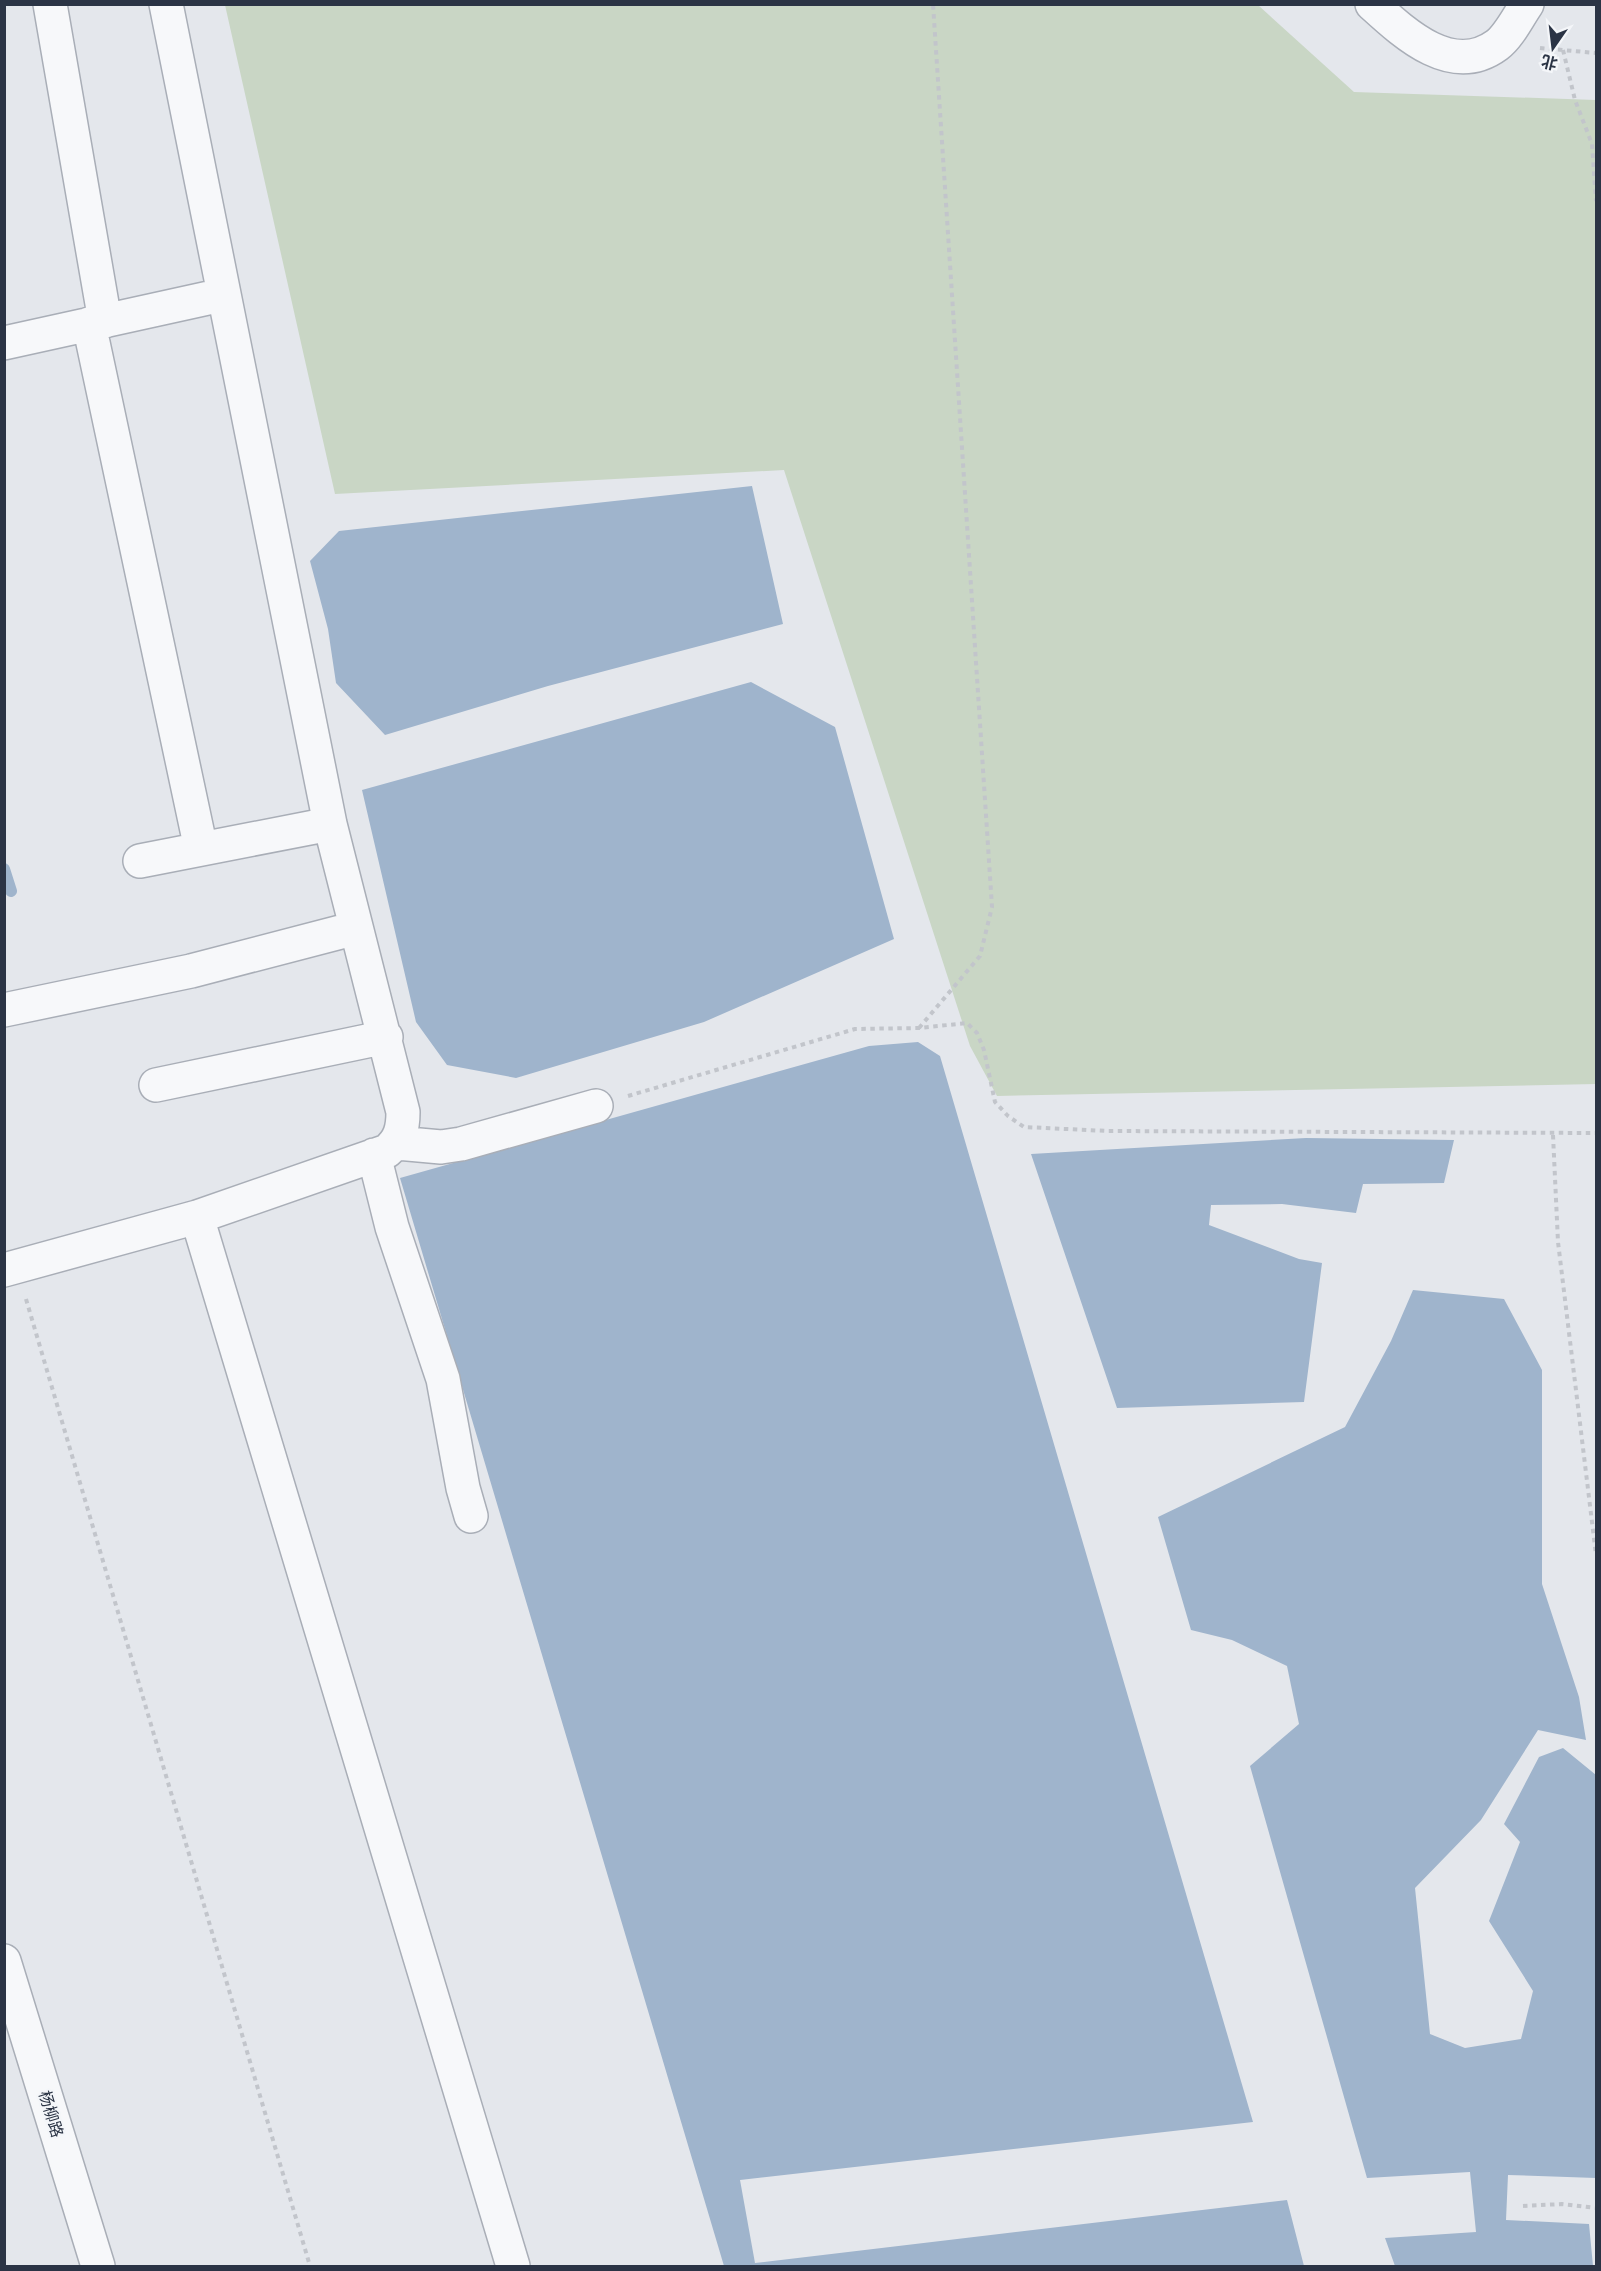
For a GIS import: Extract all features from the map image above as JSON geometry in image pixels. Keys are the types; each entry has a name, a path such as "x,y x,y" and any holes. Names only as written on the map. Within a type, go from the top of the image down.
{"street":[{"path":"50,4 97,322 201,849"},
{"path":"166,4 222,295 330,824 386,1037 403,1112 403,1125 386,1149 392,1227 444,1379 463,1488 471,1516"},
{"path":"1372,4 1403,33 1433,51 1469,58 1497,45 1527,4"},
{"path":"4,343 222,295"},
{"path":"140,861 330,824"},
{"path":"4,1010 191,971 356,928"},
{"path":"156,1085 386,1037"},
{"path":"10,1268 197,1217 386,1149 461,1144 596,1106"},
{"path":"197,1217 513,2266"},
{"name":"杨柳路","path":"4,1961 98,2266"}],"path":[{"path":"919,1028 980,956 992,906 933,4"},
{"path":"1497,45 1596,53"},
{"path":"1563,50 1575,100 1592,144 1596,201"},
{"path":"596,1106 855,1029 919,1028 958,1023 971,1024 984,1050 995,1102 1008,1116 1024,1127 1099,1131 1553,1135 1596,1133"},
{"path":"1553,1135 1558,1242 1596,1555"},
{"path":"10,1268 310,2266"},
{"path":"1523,2206 1562,2204 1596,2208"}],"green space":[{"path":"225,5 1258,5 1354,92 1596,100 1596,1084 997,1096 970,1046 784,470 335,494"}],"water":[{"path":"752,486 783,624 548,686 385,735 336,683 328,629 310,561 339,531"},
{"path":"751,682 835,727 894,939 704,1022 516,1078 447,1065 416,1022 362,790"},
{"path":"918,1042 940,1056 1253,2122 740,2180 755,2263 1287,2200 1304,2266 724,2266 400,1178 869,1046"},
{"path":"1306,1138 1454,1140 1444,1183 1363,1184 1356,1213 1282,1204 1211,1205 1209,1225 1299,1259 1322,1263 1304,1402 1117,1408 1031,1154"},
{"path":"1413,1290 1504,1299 1542,1370 1542,1584 1579,1697 1586,1740 1538,1730 1481,1820 1415,1888 1430,2034 1465,2048 1521,2039 1533,1991 1489,1921 1520,1842 1504,1824 1539,1757 1563,1748 1596,1775 1596,2178 1508,2175 1506,2220 1589,2224 1593,2266 1395,2266 1385,2238 1476,2232 1470,2172 1367,2178 1250,1766 1299,1724 1287,1666 1232,1640 1191,1630 1158,1517 1345,1427 1391,1341"}],"waterway":[{"path":"4,869 11,891"}]}
